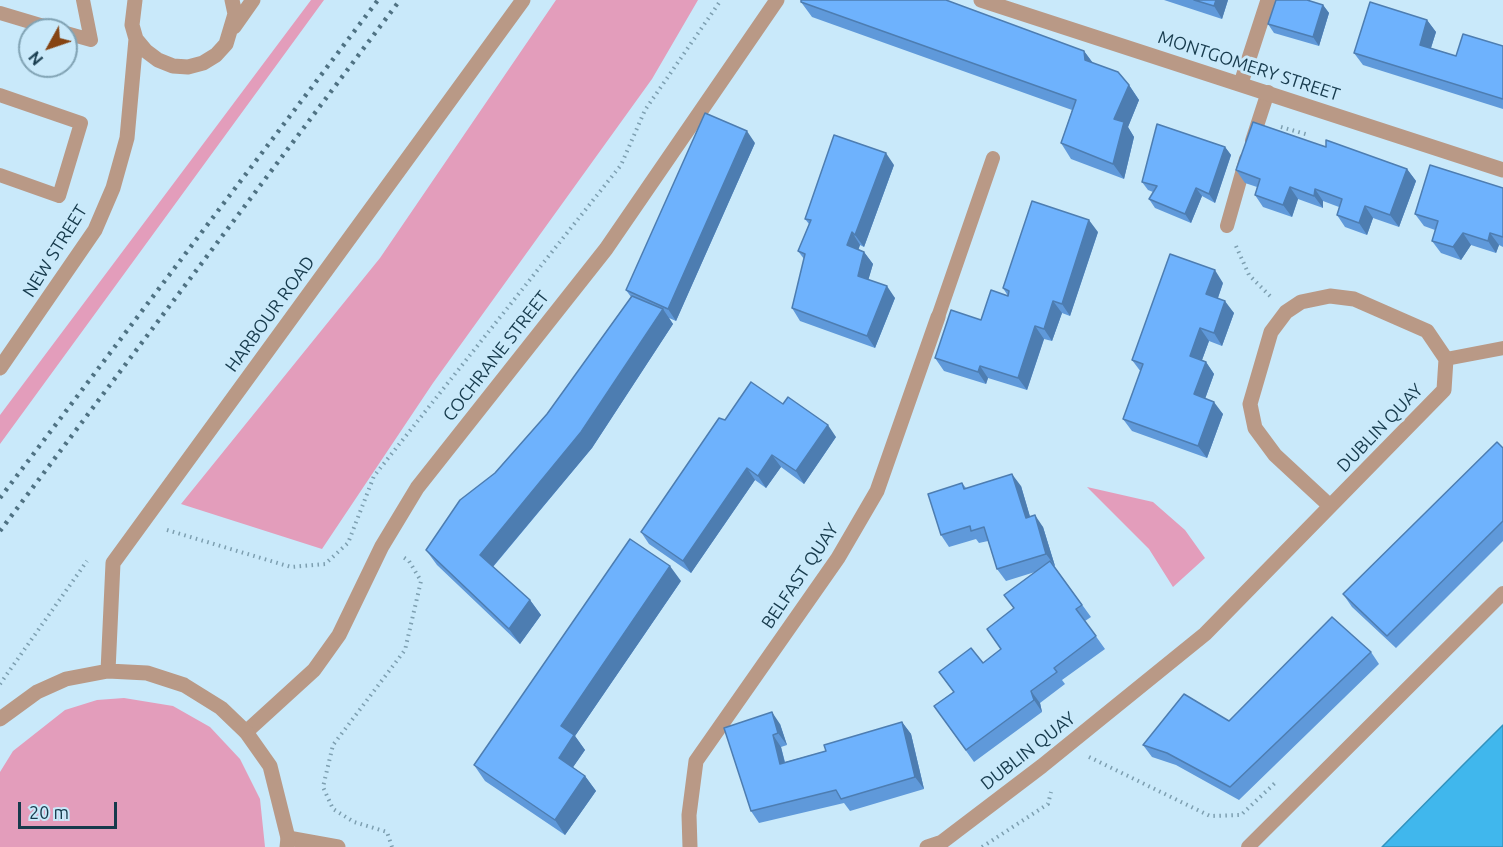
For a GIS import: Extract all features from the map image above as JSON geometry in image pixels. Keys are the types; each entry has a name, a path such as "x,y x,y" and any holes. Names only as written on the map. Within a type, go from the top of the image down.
{"street":[{"path":"232,0 234,14 232,29"},
{"path":"136,39 158,60 173,66 188,67 203,63 216,55 226,44 232,29 253,0"},
{"name":"HARBOUR ROAD","path":"108,671 113,563 523,0"},
{"name":"COCHRANE STREET","path":"246,732 314,670 339,635 382,546 417,488 606,249 777,0"},
{"name":"MONTGOMERY STREET","path":"981,0 1241,83 1503,171"},
{"path":"1241,83 1268,0"},
{"name":"NEW STREET","path":"0,368 95,230 113,188 127,138 136,39 131,3"},
{"path":"1330,506 1275,455 1255,429 1250,404 1271,332 1286,312 1302,302 1330,296 1354,299 1427,331 1446,359"},
{"name":"BELFAST QUAY","path":"690,847 689,815 696,761 838,558 876,491 938,316"},
{"name":"DUBLIN QUAY","path":"927,847 942,842 1042,766 1204,634 1444,390 1446,359"},
{"path":"1,717 37,692 66,679 108,671 147,672 184,685 221,708 246,732 270,766 288,842 338,847"}],"lane":[{"path":"78,36 91,40 83,0"},
{"path":"0,14 18,19"},
{"path":"1227,226 1236,189 1268,92"},
{"path":"0,95 81,123 59,196 0,175"},
{"path":"938,316 993,158"},
{"path":"1446,359 1503,348"},
{"path":"1248,847 1503,593"}],"path":[{"path":"143,522 291,567 325,564 348,543 374,476 621,165 645,110 721,0"},
{"path":"1227,226 1249,274 1286,312"},
{"path":"382,546 409,561 422,581 408,639 405,650 333,745 323,787 333,809 354,822 387,832 392,847"},
{"path":"0,684 90,557"},
{"path":"1086,755 1210,816 1241,814 1276,782"},
{"path":"982,847 1048,804 1053,785"}],"shaded area":[{"path":"311,0 324,0 0,444 0,415"},
{"path":"556,0 698,0 652,79 433,383 322,549 181,504 380,258"},
{"path":"1087,487 1153,502 1185,530 1205,558 1173,587 1149,549"},
{"path":"124,698 173,706 210,727 240,759 260,799 265,847 0,847 0,772 13,751 65,710 97,700"}],"water":[{"path":"1503,725 1503,847 1382,847 1461,767"}],"building":[{"path":"801,0 946,0 1084,51 1085,60 1118,72 1129,85 1114,119 1124,122 1113,164 1061,143 1076,100 801,2"},
{"path":"1194,0 1216,0 1214,6"},
{"path":"1276,0 1307,0 1323,5 1313,37 1268,24"},
{"path":"1370,2 1427,20 1420,45 1456,56 1463,34 1503,46 1503,99 1354,53"},
{"path":"705,113 747,131 668,309 626,290"},
{"path":"1253,122 1326,147 1326,140 1407,169 1390,215 1365,206 1359,223 1337,215 1342,199 1315,189 1314,196 1290,187 1283,205 1255,195 1260,179 1236,170"},
{"path":"1157,124 1225,147 1209,194 1196,188 1185,214 1149,199 1157,186 1142,182"},
{"path":"834,135 886,153 855,235 852,232 847,245 864,252 858,276 887,286 867,336 792,308 805,254 798,251 811,220 805,219"},
{"path":"1430,165 1503,188 1503,237 1490,233 1488,241 1463,233 1453,247 1432,241 1438,221 1415,214"},
{"path":"1032,201 1089,220 1062,304 1053,301 1044,329 1035,326 1018,378 980,366 978,372 935,358 951,310 981,320 991,290 1008,296 1009,291 1003,288"},
{"path":"1170,254 1215,270 1206,294 1225,301 1214,333 1200,328 1190,356 1206,362 1194,394 1214,402 1198,446 1123,419 1143,364 1132,360"},
{"path":"632,296 663,309 581,432 480,555 530,600 509,629 426,550 460,500 495,473 547,414"},
{"path":"751,382 783,404 788,397 828,425 796,471 772,455 758,476 747,468 683,561 641,532 719,418 725,420"},
{"path":"1497,442 1503,448 1503,521 1387,636 1343,594"},
{"path":"1012,474 1026,518 1035,515 1046,554 997,569 984,527 971,531 970,526 941,535 928,494 962,483 964,489"},
{"path":"630,539 670,566 561,726 574,735 559,758 585,776 555,820 474,765"},
{"path":"1050,561 1082,605 1076,609 1096,636 1054,668 1057,672 1031,691 1034,700 966,750 934,706 954,692 939,672 971,648 983,663 1001,649 987,629 1014,608 1004,595"},
{"path":"1332,617 1371,652 1230,787 1167,753 1143,745 1184,694 1229,721"},
{"path":"772,712 778,733 773,735 780,764 826,751 824,745 902,722 915,777 841,799 836,790 751,811 724,728"}],"railway":[{"path":"0,498 378,0"},
{"path":"0,531 400,0"}]}
